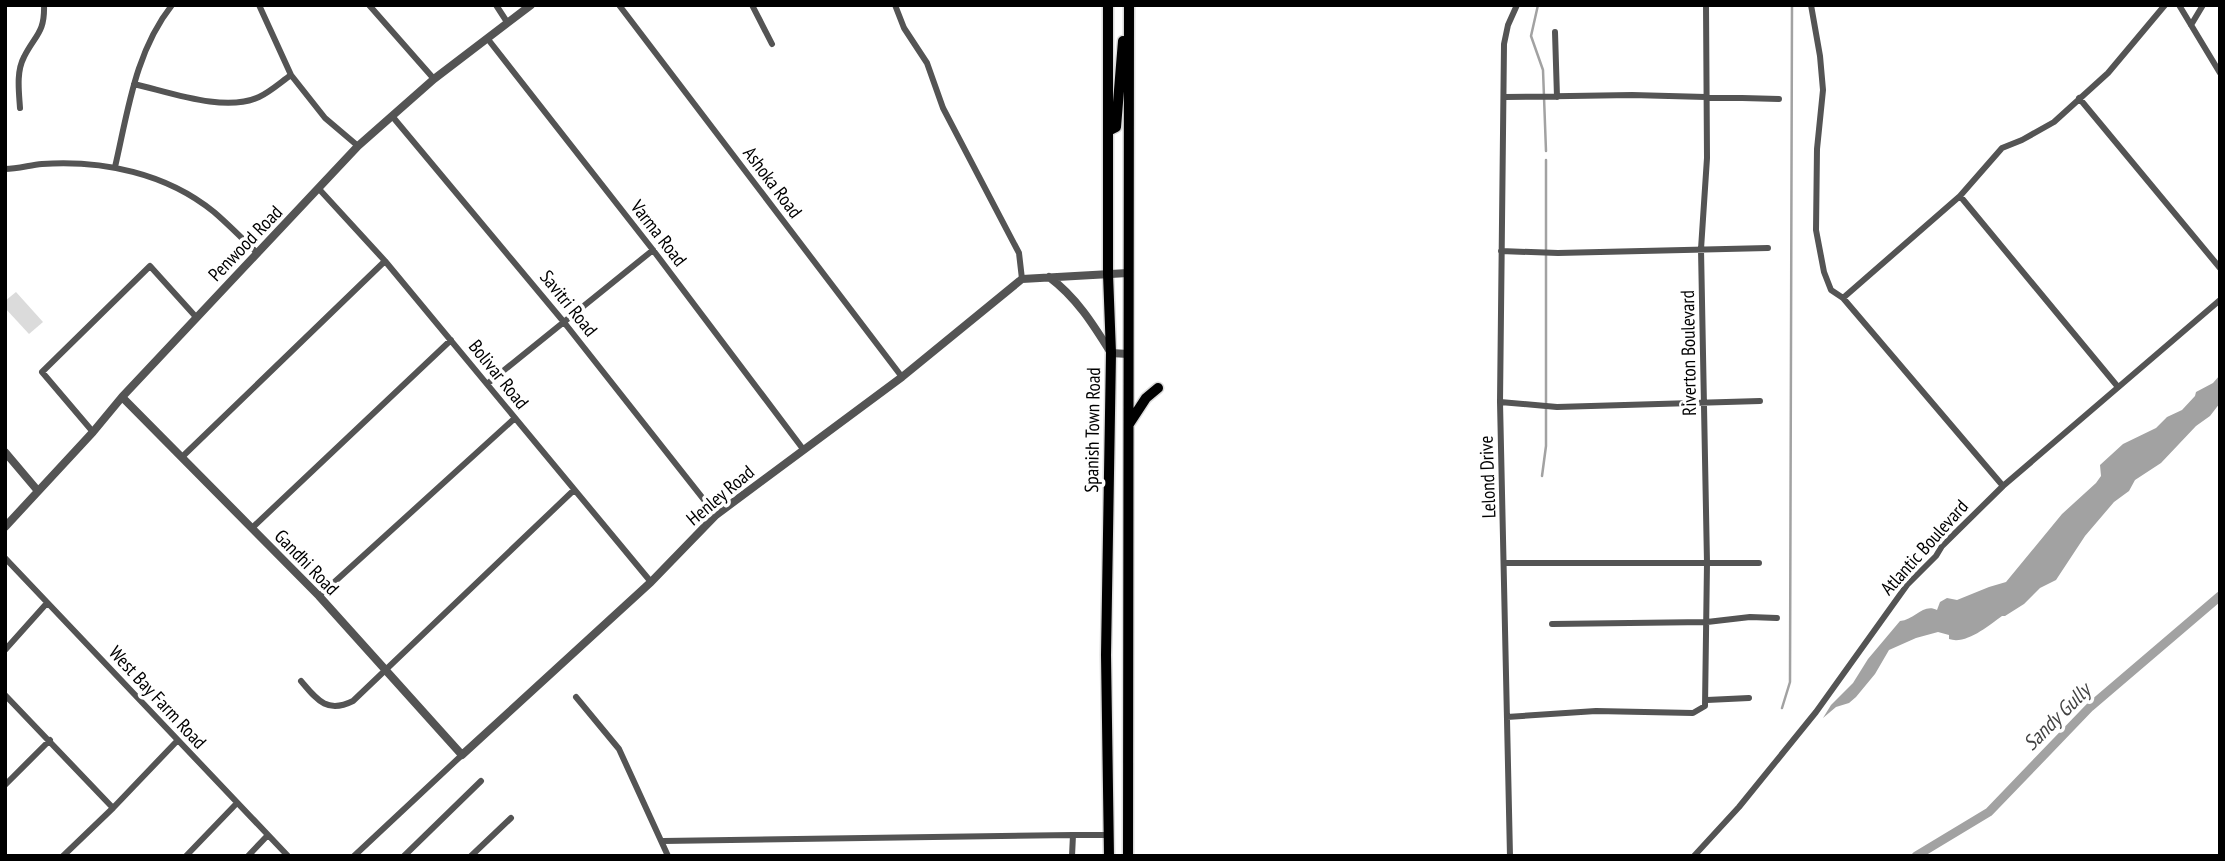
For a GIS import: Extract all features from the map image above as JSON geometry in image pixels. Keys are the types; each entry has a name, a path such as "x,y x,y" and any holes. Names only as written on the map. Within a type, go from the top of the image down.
{"highway":[{"name":"Spanish Town Road","path":"1108,5 1108,274 1111,353 1106,655 1109,856"},
{"name":"Spanish Town Road","path":"1127,5 1128,856"},
{"path":"1108,131 1116,127 1127,5"},
{"path":"1128,426 1146,398 1158,388"},
{"path":"1106,655 1127,654"}],"street":[{"path":"20,108 19,78 23,58 40,34 44,5"},
{"path":"115,167 134,84 150,38 172,5"},
{"path":"259,5 291,75 325,118 358,146"},
{"path":"369,5 434,79"},
{"path":"496,5 507,22"},
{"name":"Penwood Road","path":"5,527 122,397 358,146 434,79 531,5"},
{"name":"Ashoka Road","path":"620,5 902,377"},
{"path":"752,5 772,44"},
{"path":"895,5 904,28 927,63 943,108 1019,253 1022,279 1128,273"},
{"name":"Lelond Drive","path":"1510,856 1500,402 1501,251 1504,44 1508,25 1517,5"},
{"name":"Riverton Boulevard","path":"1706,5 1707,158 1701,249 1707,700"},
{"path":"1811,5 1823,90 1817,149 1816,230 1824,272 1832,290 1843,298 2003,486"},
{"path":"1843,298 1960,196 2002,148 2054,122 2108,73 2165,5"},
{"path":"2179,5 2220,73"},
{"path":"2190,25 2203,5"},
{"path":"1555,32 1557,97"},
{"name":"Varma Road","path":"487,38 653,250 803,449"},
{"path":"134,84 232,104 258,98 291,75"},
{"path":"1504,97 1632,95 1779,100"},
{"path":"2079,99 2220,268"},
{"name":"Savitri Road","path":"392,116 564,321 716,515"},
{"path":"5,169 42,164 115,167 163,181 214,212 257,253"},
{"name":"Bolivar Road","path":"319,189 385,261 651,582"},
{"path":"1960,196 2118,387"},
{"path":"1501,251 1554,253 1768,248"},
{"path":"487,384 653,250"},
{"path":"182,457 385,261"},
{"path":"93,432 43,372 150,266 197,317"},
{"path":"1049,277 1065,289 1079,305 1111,353 1128,354"},
{"name":"Henley Road","path":"354,856 651,582 716,515 902,377 1022,279"},
{"name":"Atlantic Boulevard","path":"1694,856 1739,807 1816,712 1907,585 1936,556 1942,546 2003,486 2220,300"},
{"path":"252,528 451,340"},
{"name":"Gandhi Road","path":"122,397 319,596 462,755"},
{"path":"1500,402 1557,407 1760,401"},
{"path":"319,596 515,418"},
{"path":"5,452 38,491"},
{"path":"301,681 318,700 329,706 342,706 353,701 574,490"},
{"name":"West Bay Farm Road","path":"5,558 288,856"},
{"path":"1505,562 1759,563"},
{"path":"5,650 47,603"},
{"path":"1552,624 1707,622 1750,617 1777,618"},
{"path":"5,695 113,808"},
{"path":"576,697 620,749 668,856"},
{"path":"1507,717 1597,711 1692,713 1700,711 1707,700 1749,698"},
{"path":"5,785 50,740"},
{"path":"63,856 177,741"},
{"path":"404,856 481,781"},
{"path":"186,856 237,803"},
{"path":"471,856 511,818"},
{"path":"248,856 268,835"},
{"path":"1072,856 1073,835"},
{"path":"663,841 1108,835"}],"shaded area":[{"path":"16,292 43,322 29,334 5,308 5,301"},
{"path":"2220,375 2220,403 2210,416 2196,426 2161,463 2135,480 2129,491 2114,502 2085,536 2056,580 2040,588 2024,604 1970,637 1949,639 1949,635 1938,632 1889,650 1875,674 1856,697 1849,703 1836,707 1823,718 1900,621 1923,610 1937,610 1940,602 1947,598 1957,600 2006,582 2062,514 2096,483 2101,476 2100,465 2123,444 2156,428 2167,417 2182,410 2196,392 2213,383"}],"waterway":[{"path":"1538,5 1531,36 1543,70 1546,151"},
{"path":"1782,708 1790,682 1792,5"},
{"path":"1542,476 1546,446 1546,160"},
{"name":"Sandy Gully","path":"1916,856 1989,812 2090,707 2220,596"}]}
